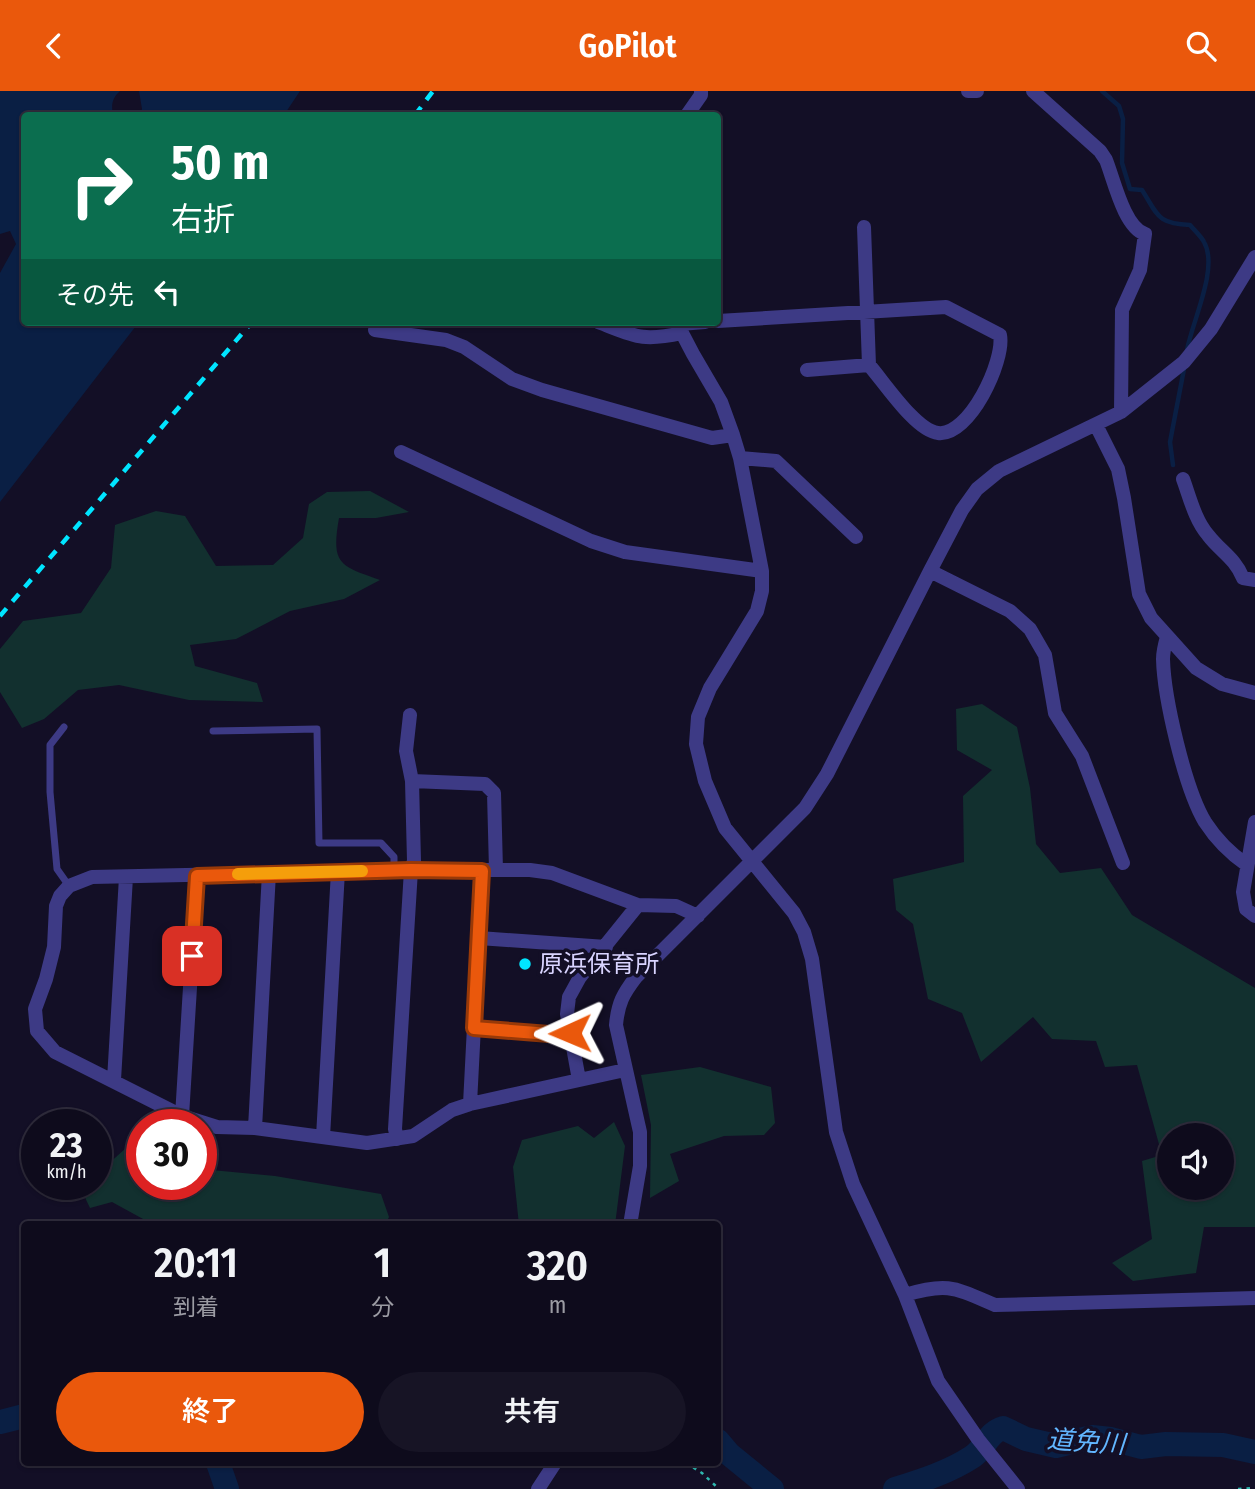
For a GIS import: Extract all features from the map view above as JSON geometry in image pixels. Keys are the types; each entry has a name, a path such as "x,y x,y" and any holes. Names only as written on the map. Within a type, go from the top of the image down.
{"street":[{"path":"689,112 701,91"},
{"path":"968,91 977,91"},
{"path":"1033,91 1100,151 1106,160 1128,219 1137,232 1145,234 1140,270 1122,310 1121,412"},
{"path":"721,321 868,311 946,307 1000,335 1002,344 990,384 963,423 950,433 936,434 920,426 869,365 868,311 864,227"},
{"path":"631,1221 640,1166 640,1132 616,1025 617,1007 636,977 805,808 827,774 962,510 977,489 999,471 1121,412 1184,362 1211,329 1255,257"},
{"path":"609,326 641,338 656,339 681,326 721,402 733,435 762,571 762,591 757,611 710,688 698,717 696,744 705,781 725,828 794,913 804,932 812,959 836,1132 843,1159 905,1295 926,1354 948,1399 1018,1489"},
{"path":"375,330 446,340 464,347 512,379 542,390 712,438 733,435"},
{"path":"807,370 869,365"},
{"path":"1096,425 1118,469 1139,594 1152,618 1196,668 1222,684 1255,693"},
{"path":"401,453 591,541 625,552 762,571"},
{"path":"740,459 776,461 856,537"},
{"path":"1183,479 1193,509 1208,535 1237,564 1243,577 1255,580"},
{"path":"930,571 1010,611 1030,629 1045,655 1055,713 1083,756 1123,863"},
{"path":"1167,637 1163,656 1171,716 1188,781 1205,821 1232,855 1247,865"},
{"path":"397,1139 395,1129 411,870 414,861 412,781 406,751 410,715"},
{"path":"412,781 485,784 494,793 489,871 479,938 470,1104"},
{"path":"1255,822 1243,892 1246,909 1255,916"},
{"path":"169,1109 55,1052 37,1031 35,1009 54,947 56,907 60,896 69,886 92,877 394,870 530,870 552,873 638,905 676,906 698,915"},
{"path":"323,1137 338,871"},
{"path":"255,1128 269,873"},
{"path":"182,1109 197,876"},
{"path":"114,1080 126,877"},
{"path":"579,1080 567,1014 569,997 580,977 638,905"},
{"path":"479,938 606,947"},
{"path":"474,1028 562,1035 570,1033"},
{"path":"217,1127 255,1128 367,1143 397,1139 413,1136 452,1110 470,1104 625,1070"},
{"path":"905,1295 933,1287 956,1289 995,1305 1255,1298"},
{"path":"538,1489 553,1466"}],"lane":[{"path":"64,727 50,745 50,792 57,869 69,886"},
{"path":"213,731 317,729 319,843 381,843 394,857 394,870"}],"path":[{"path":"691,1466 719,1489"},
{"path":"1238,1489 1255,1488"}],"green space":[{"path":"370,491 409,512 376,518 339,518 336,545 341,561 347,566 380,580 344,599 290,611 236,639 190,645 195,666 257,683 263,702 189,700 119,685 78,690 44,719 22,728 0,692 0,649 23,621 81,613 111,568 115,525 156,511 185,516 216,566 273,565 303,538 309,504 327,492"},
{"path":"982,704 1017,727 1030,788 1036,844 1060,873 1101,868 1132,915 1255,988 1255,1227 1204,1227 1196,1273 1133,1281 1112,1263 1152,1239 1142,1161 1157,1156 1157,1200 1234,1200 1234,1123 1157,1123 1157,1137 1137,1065 1105,1067 1096,1041 1052,1039 1033,1017 981,1062 962,1013 928,999 913,924 896,910 893,879 964,862 963,796 992,770 957,750 956,709"},
{"path":"700,1067 771,1087 775,1123 764,1135 724,1136 670,1154 679,1181 650,1198 651,1125 641,1075"},
{"path":"614,1122 625,1146 616,1221 519,1221 513,1167 522,1140 578,1126 594,1138"},
{"path":"126,1148 126,1200 217,1200 217,1171 275,1176 381,1194 389,1217 387,1221 147,1221 112,1202 90,1208 86,1200 112,1200 112,1161"}],"water":[{"path":"0,91 120,91 115,96 113,112 21,112 21,326 136,326 0,502 0,273 16,244 10,231 0,234"},
{"path":"139,91 300,91 286,112 141,112"}],"waterway":[{"path":"1102,91 1119,106 1123,119 1122,163 1130,189 1142,190 1160,217 1171,223 1190,225 1203,240 1208,253 1207,280 1187,350"},
{"path":"1173,465 1170,442 1184,369"},
{"path":"0,1422 21,1417"},
{"name":"道免川","path":"895,1489 935,1476 963,1462 976,1454 994,1433 1003,1428 1026,1439 1056,1446 1092,1437 1141,1447 1166,1444 1223,1445 1255,1452"},
{"name":"道免川","path":"721,1445 772,1489"},
{"path":"219,1466 227,1489"}],"railway":[{"path":"417,112 433,91"},
{"path":"0,616 249,326"}],"slow traffic":[{"path":"238,874 362,871"}],"place":[{"name":"原浜保育所","path":"525,964"}],"route":[{"path":"192,956 197,876 411,870 482,871 474,1028 562,1035 570,1033"}]}
